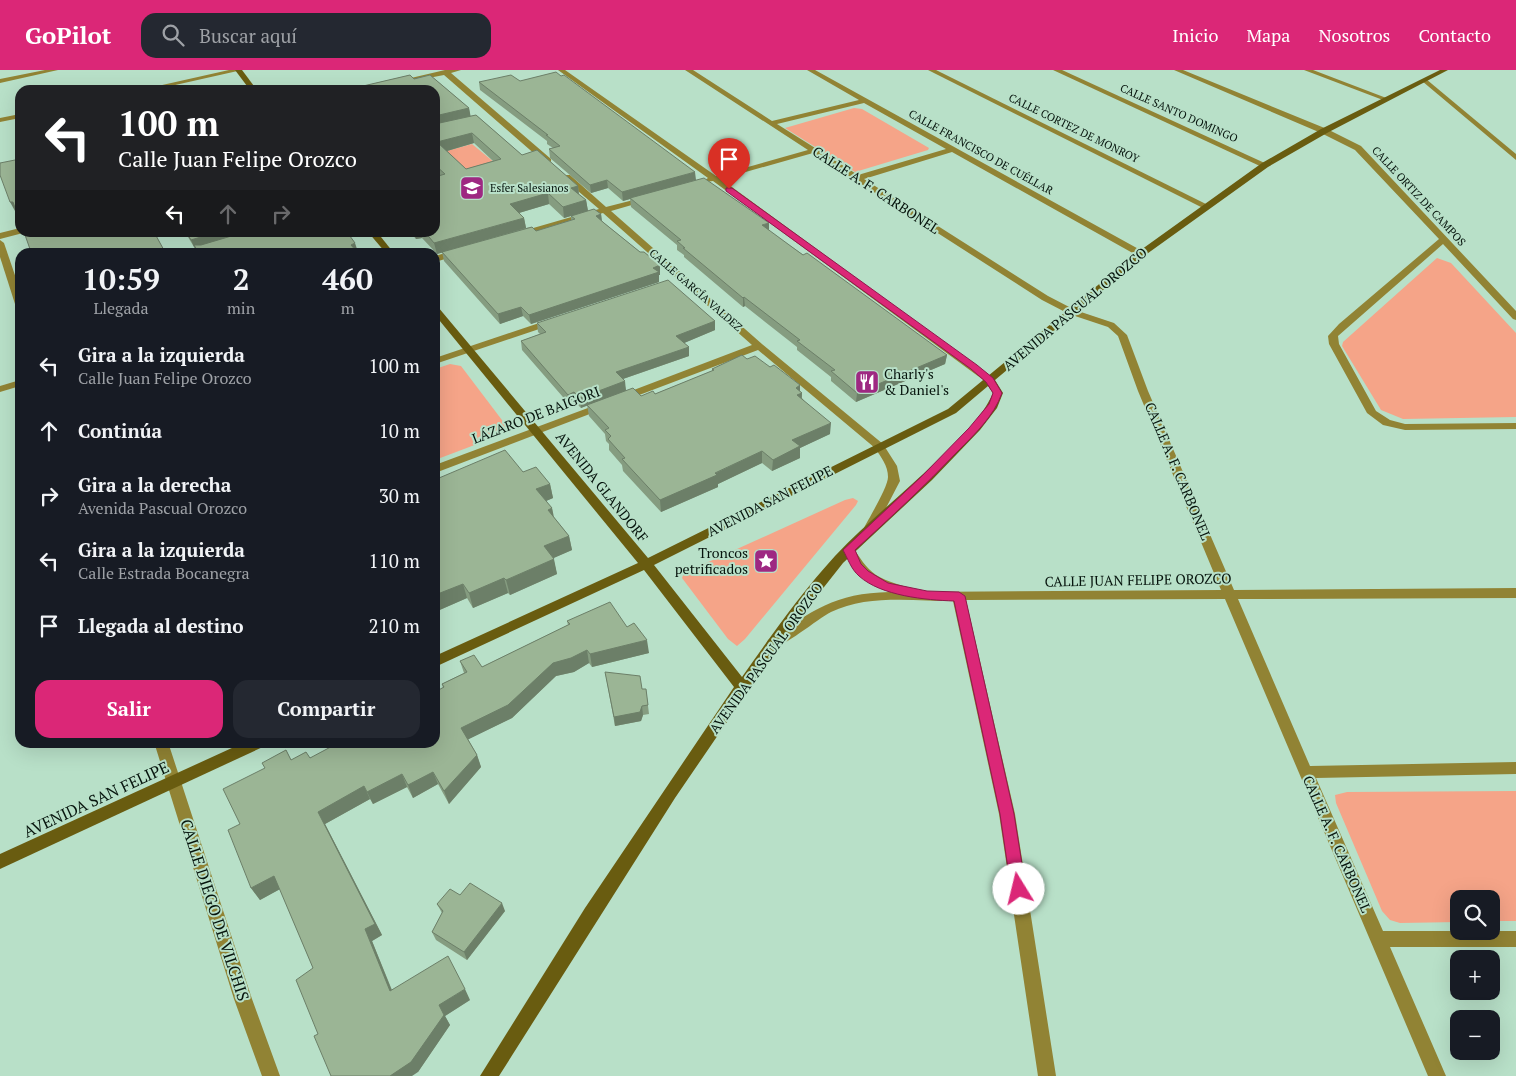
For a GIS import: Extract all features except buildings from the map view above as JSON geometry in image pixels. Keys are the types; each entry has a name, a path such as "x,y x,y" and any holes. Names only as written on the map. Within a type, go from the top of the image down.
{"main road":[{"path":"238,70 250,85"},
{"name":"AVENIDA PASCUAL OROZCO","path":"489,1076 586,919 742,687 808,595 870,528 926,479 972,431 993,405 998,393 990,380 1141,254 1265,165 1324,131 1445,70"},
{"path":"376,237 386,248"},
{"name":"AVENIDA GLANDORF","path":"440,315 646,564 742,687"},
{"name":"AVENIDA SAN FELIPE","path":"440,660 646,564 952,411 990,380"},
{"name":"AVENIDA SAN FELIPE","path":"0,862 247,748"}],"street":[{"path":"0,81 55,70"},
{"path":"167,85 238,70"},
{"path":"391,83 458,70"},
{"path":"561,70 714,178 990,380"},
{"name":"CALLE A. F. CARBONEL","path":"688,70 1045,298 1072,312 1111,325 1122,335 1143,391 1229,594 1437,1076"},
{"name":"CALLE FRANCISCO DE CUÉLLAR","path":"810,70 1141,254"},
{"name":"CALLE CORTEZ DE MONROY","path":"931,70 1206,206"},
{"name":"CALLE SANTO DOMINGO","path":"1056,70 1265,165"},
{"name":"CALLE ORTIZ DE CAMPOS","path":"1177,70 1324,131 1358,148 1516,317"},
{"path":"1307,70 1385,100"},
{"name":"CALLE GARCÍA VALDEZ","path":"446,72 492,117 558,169 605,210 679,280 879,446 892,464 895,472 894,481 870,528"},
{"path":"1424,80 1516,158"},
{"path":"772,123 864,101"},
{"path":"0,120 15,117"},
{"path":"858,178 952,148"},
{"path":"696,183 815,150"},
{"path":"510,237 659,194"},
{"path":"0,236 15,232"},
{"path":"1444,239 1342,326 1334,336 1334,344 1372,413 1387,423 1405,427 1516,426"},
{"path":"0,243 15,286"},
{"path":"440,258 473,248"},
{"path":"440,359 562,319"},
{"name":"LÁZARO DE BAIGORI","path":"440,467 759,346"},
{"path":"0,389 15,384"},
{"path":"849,550 857,566 873,581 901,591 927,596"},
{"name":"CALLE JUAN FELIPE OROZCO","path":"773,644 836,604 856,600 927,596 1516,593"},
{"path":"959,596 1007,814 1047,1076"},
{"name":"CALLE DIEGO DE VILCHIS","path":"163,748 243,999 270,1076"},
{"path":"1306,772 1516,768"},
{"path":"1379,939 1516,939"}],"shaded area":[{"path":"854,108 862,109 929,148 928,150 855,172 785,128"},
{"path":"472,144 495,163 463,172 443,152"},
{"path":"1437,258 1451,263 1516,333 1516,417 1403,419 1381,410 1342,346 1343,342"},
{"path":"450,364 461,366 508,428 501,435 440,458 440,367"},
{"path":"853,498 858,501 856,505 745,639 737,646 728,639 682,578 684,573"},
{"path":"1516,791 1516,921 1500,921 1500,890 1450,890 1450,922 1400,923 1390,920 1382,911 1336,803 1335,795 1347,792"}],"place":[{"name":"Esfer Salesianos","path":"472,188"},
{"name":"Charly's & Daniel's","path":"867,382"},
{"name":"Troncos petrificados","path":"766,561"}],"route":[{"path":"729,189 974,367 990,380 998,393 993,405 972,431 926,479 870,528 849,550 857,566 873,581 901,591 927,596 959,596 1007,814 1019,889"}]}
